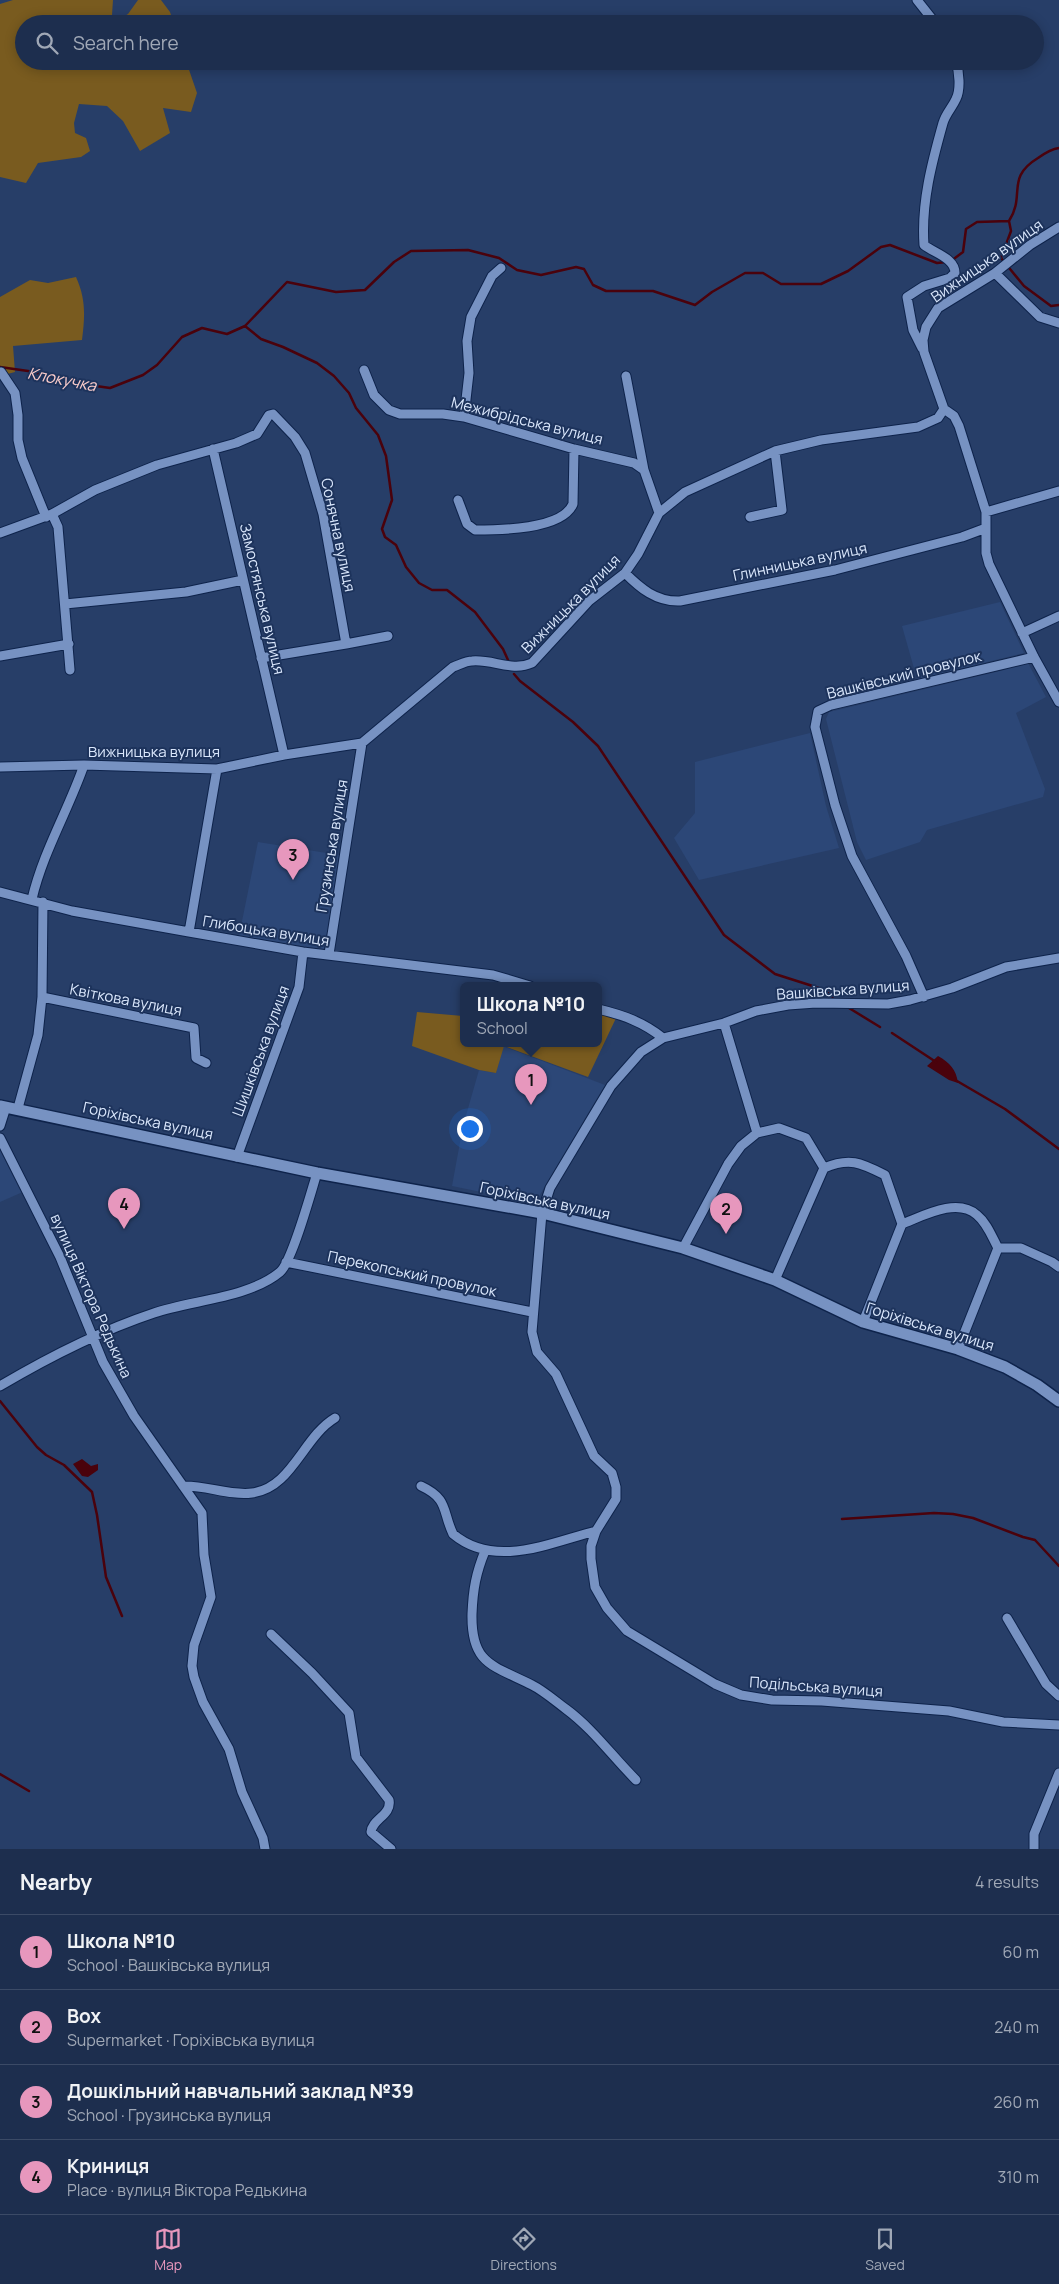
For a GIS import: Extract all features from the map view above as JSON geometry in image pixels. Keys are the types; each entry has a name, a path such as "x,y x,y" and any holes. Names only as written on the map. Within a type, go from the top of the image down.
{"street":[{"path":"917,0 929,15"},
{"path":"924,352 913,330 906,296 924,286 950,278 955,273 951,262 924,245 924,235 931,166 946,112 957,98 958,70"},
{"name":"Вижницька вулиця","path":"0,767 84,765 217,769 284,755 362,743 453,667 471,661 514,667 524,667 532,664 589,601 625,573 638,554 660,513 685,492 774,451 821,440 918,428 938,418 944,409 924,352 923,340 926,327 938,308 997,271 1059,227"},
{"path":"464,416 469,373 467,341 471,317 492,276 501,268"},
{"path":"997,271 1040,317 1059,323"},
{"name":"Межибрідська вулиця","path":"364,370 374,395 390,410 400,414 464,416 574,449 634,463 644,470"},
{"path":"1,372 15,393 18,415 18,440 22,458 49,516 58,527 70,670"},
{"path":"626,376 644,470 660,513"},
{"path":"944,409 954,416 959,426 986,512 986,553 989,564 1034,657 1055,688 1059,702"},
{"name":"Сонячна вулиця","path":"213,449 236,443 257,434 269,415 273,414 295,438 305,453 323,514 346,644"},
{"path":"0,533 49,516 104,486 157,465 213,449"},
{"name":"Замостянська вулиця","path":"213,449 284,755"},
{"path":"458,500 467,524 474,530 538,525 563,516 570,510 573,504 574,449"},
{"path":"750,517 782,510 774,451"},
{"path":"986,512 1059,491"},
{"name":"Глинницька вулиця","path":"625,573 637,585 656,598 668,602 680,602 862,563 962,538 986,528"},
{"path":"65,604 186,592 243,580"},
{"path":"1022,634 1059,616"},
{"path":"261,658 388,636"},
{"path":"0,656 69,644"},
{"name":"Вашківський провулок","path":"924,997 906,956 852,856 835,805 815,727 818,711 831,705 1034,657"},
{"name":"Грузинська вулиця","path":"329,954 362,743"},
{"path":"32,899 42,861 75,792 84,765"},
{"path":"189,932 217,769"},
{"name":"Глибоцька вулиця","path":"0,892 72,911 303,952 493,975 517,982"},
{"path":"18,1108 38,1035 42,997 43,902"},
{"name":"Шишківська вулиця","path":"237,1157 299,987 303,952"},
{"name":"Вашківська вулиця","path":"542,1213 550,1188 611,1086 640,1052 663,1038 724,1023 756,1011 788,1005 816,1003 888,1004 924,997 1006,967 1059,958"},
{"name":"Квіткова вулиця","path":"42,997 194,1028 196,1058 206,1063"},
{"path":"602,1010 632,1018 649,1027 663,1038"},
{"path":"724,1023 757,1134"},
{"path":"0,1126 3,1106"},
{"name":"Горіхівська вулиця","path":"3,1106 317,1173 542,1213 683,1248 775,1280 863,1322 958,1349 1016,1373 1059,1401"},
{"path":"683,1248 728,1164 741,1146 757,1134 779,1128 806,1138 824,1168"},
{"name":"вулиця Віктора Редькина","path":"0,1138 58,1252 103,1362 134,1416 202,1513 204,1555 211,1597 194,1645 192,1666 194,1677 203,1702 229,1749 242,1792 260,1832 265,1849"},
{"path":"775,1280 824,1168 840,1162 860,1163 885,1175 902,1224 863,1322"},
{"path":"0,1386 93,1337 155,1312 260,1284 281,1271 286,1262 317,1173"},
{"path":"902,1224 948,1208 966,1209 978,1215 998,1248"},
{"name":"Подільська вулиця","path":"542,1213 532,1312 532,1339 537,1352 556,1374 594,1456 612,1473 616,1487 616,1499 596,1531 591,1546 595,1587 607,1608 627,1631 726,1690 741,1695 772,1700 836,1702 949,1711 1003,1722 1059,1725"},
{"path":"998,1248 1021,1248 1052,1262 1059,1268"},
{"path":"958,1349 998,1248"},
{"name":"Перекопський провулок","path":"286,1262 532,1312"},
{"path":"183,1486 202,1486 246,1494 269,1488 291,1467 320,1428 335,1418"},
{"path":"421,1486 437,1497 444,1505 453,1534 486,1551 523,1550 596,1531"},
{"path":"486,1551 476,1573 473,1602 472,1631 478,1651 483,1658 502,1672 534,1686 586,1724 636,1780"},
{"path":"1007,1618 1046,1684 1059,1696"},
{"path":"271,1634 349,1713 356,1757 390,1805 388,1810 371,1828 371,1832 391,1849"},
{"path":"1034,1849 1034,1834 1059,1773"}],"shaded area":[{"path":"13,0 113,0 112,15 15,15 15,70 189,70 197,93 191,112 163,108 170,133 140,151 123,121 107,106 79,104 74,123 75,133 86,138 90,151 81,157 38,163 26,183 0,177 0,4"},
{"path":"138,0 161,0 171,15 126,15"},
{"path":"76,277 82,293 84,308 82,340 13,346 15,372 0,376 0,297 30,280 48,283"},
{"path":"1000,602 1024,653 917,679 902,626"},
{"path":"1027,661 1046,697 1016,713 1045,789 1043,797 927,830 920,842 866,860 857,842 826,719 829,712 1004,670"},
{"path":"810,733 826,806 839,848 699,880 674,838 695,813 695,762"},
{"path":"258,842 339,855 333,906 324,950 239,936"},
{"path":"602,1011 617,1016 588,1077 507,1047 602,1047"},
{"path":"417,1012 460,1016 460,1047 504,1047 496,1073 479,1070 412,1046"},
{"path":"503,1047 506,1047 605,1085 535,1203 452,1186 463,1126 479,1070 496,1073"},
{"path":"938,1056 952,1067 958,1083 949,1080 927,1066"},
{"path":"0,1138 25,1191 0,1202"},
{"path":"82,1459 91,1466 98,1464 98,1470 88,1477 82,1476 73,1464"}],"waterway":[{"name":"Клокучка","path":"951,261 963,252 966,229 977,222 1009,221 1014,212 1017,187 1022,173 1028,165 1043,154 1059,148"},
{"path":"1009,221 1011,231 1001,258 1024,286 1051,306 1059,305"},
{"name":"Клокучка","path":"0,367 110,388 143,375 157,365 182,337 202,328 227,334 245,326 287,282 336,292 365,290 394,262 411,251 468,250 499,258 517,270 541,275 576,267 584,269 593,285 606,291 653,291 695,305 712,292 745,273 763,273 781,284 821,284 848,271 881,247 890,245 937,263 946,262"},
{"path":"245,326 261,339 317,363 334,376 349,393 356,408 378,435 386,456 392,500 382,529 385,537 396,545 406,567 419,583 432,590 447,590 475,612 503,649 508,660"},
{"path":"514,674 520,681 573,722 598,746 724,935 775,974 822,989 833,997"},
{"path":"849,1008 880,1027"},
{"path":"892,1033 936,1062"},
{"path":"957,1081 1005,1109 1059,1149"},
{"path":"0,1401 37,1447 46,1455 64,1465 92,1492 106,1577 122,1616"},
{"path":"842,1519 934,1513 973,1518 1035,1540 1059,1566"},
{"path":"0,1774 29,1791"}],"place":[{"name":"Дошкільний навчальний заклад №39","path":"293,880"},
{"name":"Школа №10","path":"531,1105"},
{"name":"Криниця","path":"124,1229"},
{"name":"Box","path":"726,1234"}]}
